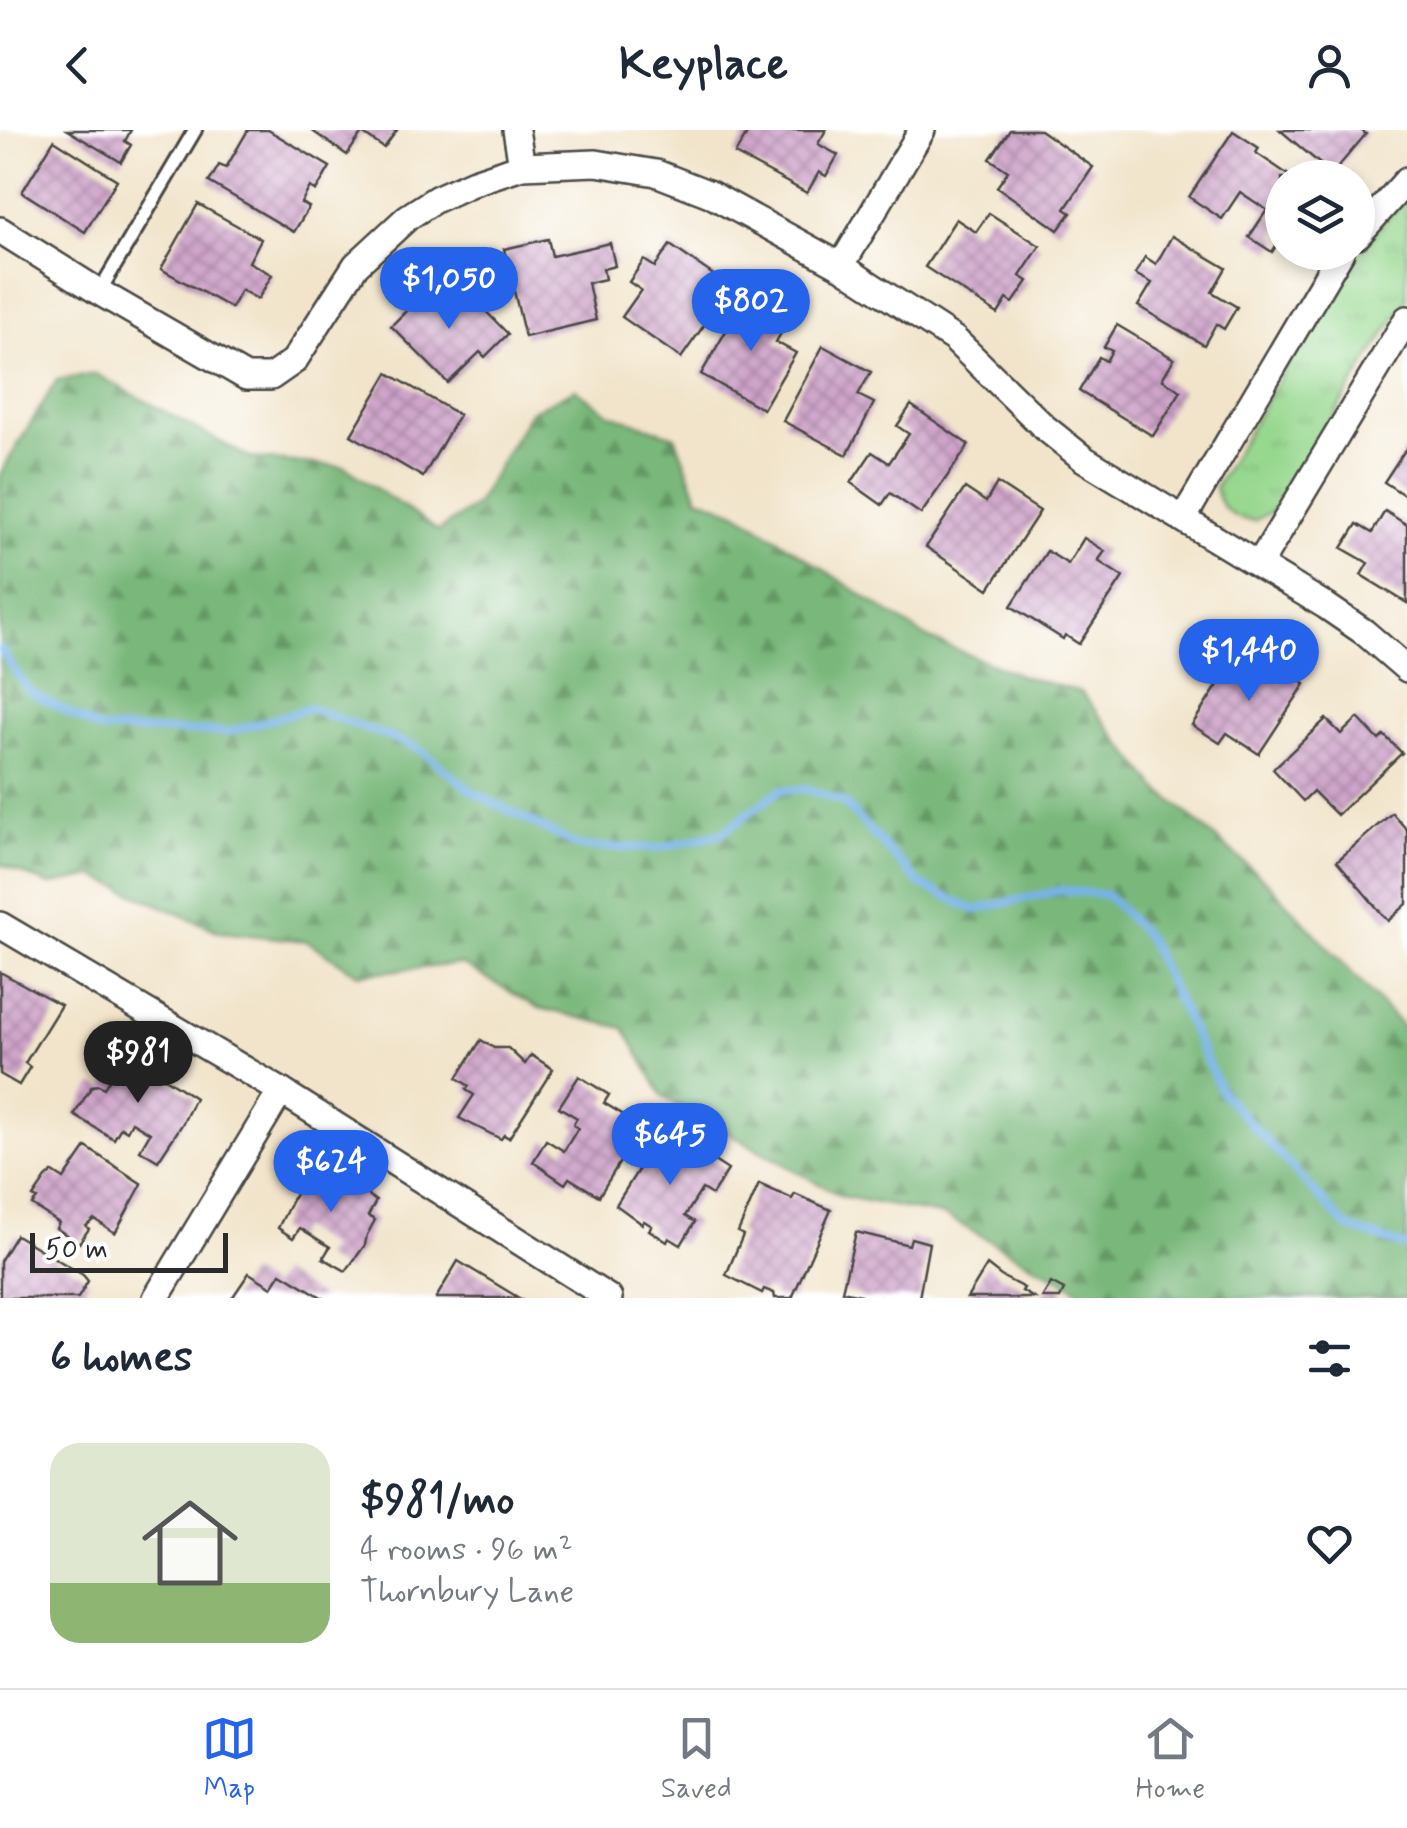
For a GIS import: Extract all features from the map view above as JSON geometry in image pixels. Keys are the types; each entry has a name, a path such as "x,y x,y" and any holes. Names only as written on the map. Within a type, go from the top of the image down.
{"street":[{"path":"516,130 522,166"},
{"path":"840,266 922,130"},
{"path":"0,230 246,377 271,377 294,361 356,264 408,217 474,182 522,166 596,163 656,173 710,194 840,266 954,339 1044,426 1084,458 1260,563 1364,632 1407,669"},
{"path":"1375,216 1407,180"},
{"path":"1184,517 1331,270"},
{"path":"1260,563 1407,319"},
{"path":"0,925 282,1091 609,1298"},
{"path":"156,1298 282,1091"}],"lane":[{"path":"99,292 196,130"}],"green space":[{"path":"1407,197 1407,299 1274,510 1254,521 1233,516 1220,502 1215,488 1345,270 1375,270 1375,233"},
{"path":"96,374 250,458 345,467 438,531 476,505 530,412 575,389 610,414 675,436 698,497 737,512 927,638 1022,676 1081,692 1156,787 1268,883 1407,1032 1407,1298 1087,1298 945,1216 841,1196 663,1097 624,1028 539,1008 461,964 358,974 307,941 220,932 94,876 49,885 0,864 0,474 57,380"}],"building":[{"path":"67,130 131,130 125,141 131,145 121,162"},
{"path":"248,130 268,130 330,167 316,191 310,187 301,203 309,207 294,232 209,182 219,165 226,168"},
{"path":"311,130 397,130 384,148 362,133 347,155"},
{"path":"749,130 826,130 818,144 838,155 826,176 819,172 807,193 735,154"},
{"path":"1010,130 1040,130 1093,167 1065,209 1071,213 1058,230 997,187 1008,171 990,159"},
{"path":"1280,130 1361,130 1366,134 1344,160 1315,160"},
{"path":"1233,131 1259,148 1256,153 1266,160 1265,209 1240,192 1222,219 1189,197"},
{"path":"54,140 117,180 85,232 22,192"},
{"path":"198,204 261,239 249,262 272,275 258,299 241,290 231,308 161,269"},
{"path":"989,213 1040,246 1020,276 1028,281 1013,303 1007,299 998,314 925,267 956,219 976,232"},
{"path":"1265,213 1265,247 1249,237"},
{"path":"1172,236 1226,268 1212,292 1237,307 1224,329 1216,324 1204,345 1138,306 1152,283 1135,274 1145,257 1156,264"},
{"path":"548,239 552,256 610,243 615,266 603,269 605,279 588,283 596,320 525,337 504,249"},
{"path":"670,245 731,287 681,358 622,317 641,290 629,282 644,260 655,267"},
{"path":"427,290 446,309 465,290 508,334 485,357 480,352 448,383 391,326"},
{"path":"744,300 764,311 768,305 790,317 776,342 796,353 763,409 701,374"},
{"path":"1117,325 1174,359 1162,379 1181,391 1153,436 1079,391 1099,357 1106,361 1112,351 1104,347"},
{"path":"823,346 871,372 858,395 874,403 847,455 783,421"},
{"path":"388,373 459,415 423,477 351,435"},
{"path":"911,405 969,445 921,514 890,493 882,505 851,483 872,452 889,463 909,434 897,426"},
{"path":"1407,447 1407,497 1384,482"},
{"path":"997,483 1040,511 989,589 926,547 965,488 986,502"},
{"path":"1385,511 1407,525 1407,603 1361,575 1368,563 1342,548 1357,524 1372,533"},
{"path":"1084,538 1105,551 1098,561 1123,577 1079,644 1065,635 1063,639 1011,606 1047,551 1068,564"},
{"path":"1236,657 1259,672 1264,665 1274,671 1278,666 1305,684 1259,754 1227,733 1220,743 1192,725"},
{"path":"1358,718 1379,740 1384,735 1402,753 1337,815 1313,791 1303,801 1273,769 1326,719 1341,734"},
{"path":"1392,813 1407,830 1407,904 1388,921 1337,861"},
{"path":"0,972 61,1005 25,1063 30,1067 19,1085 0,1074"},
{"path":"481,1040 494,1048 508,1048 525,1064 531,1055 553,1069 509,1138 504,1135 501,1139 459,1118 474,1095 457,1078"},
{"path":"134,1058 195,1098 158,1161 140,1150 150,1133 132,1122 127,1131 121,1127 114,1139 74,1115 92,1086 104,1088 118,1066 126,1071"},
{"path":"579,1076 609,1095 604,1103 642,1126 599,1196 569,1178 565,1184 533,1162 546,1140 564,1151 578,1128 573,1125 577,1118 559,1107"},
{"path":"665,1134 690,1152 702,1153 728,1170 712,1195 702,1189 685,1216 695,1222 681,1245 669,1238 667,1242 649,1230 652,1226 644,1221 642,1224 616,1205 660,1135 663,1138"},
{"path":"86,1147 142,1184 115,1233 94,1219 86,1226 89,1229 79,1243 32,1205 46,1178 53,1172 64,1179"},
{"path":"318,1165 334,1175 336,1172 376,1201 368,1216 375,1220 365,1245 346,1271 323,1258 330,1247 300,1228 293,1238 278,1228 302,1180 306,1175 310,1177"},
{"path":"759,1184 831,1210 792,1298 775,1298 774,1293 764,1289 762,1293 726,1275 743,1235 738,1232"},
{"path":"856,1232 909,1245 911,1238 929,1243 919,1298 859,1298 860,1295 842,1291"},
{"path":"16,1235 83,1275 88,1281 78,1298 0,1298 0,1261"},
{"path":"458,1261 519,1298 436,1298"},
{"path":"987,1265 1024,1288 1022,1291 1034,1298 967,1298"},
{"path":"249,1273 272,1287 281,1273 323,1298 232,1298"},
{"path":"1051,1283 1064,1290 1060,1298 1042,1298"}],"waterway":[{"path":"0,649 29,691 100,730 229,732 310,708 418,748 473,792 580,847 659,848 722,833 780,790 806,789 843,802 920,884 975,910 1061,890 1107,895 1147,937 1222,1093 1347,1227 1407,1247"}]}
